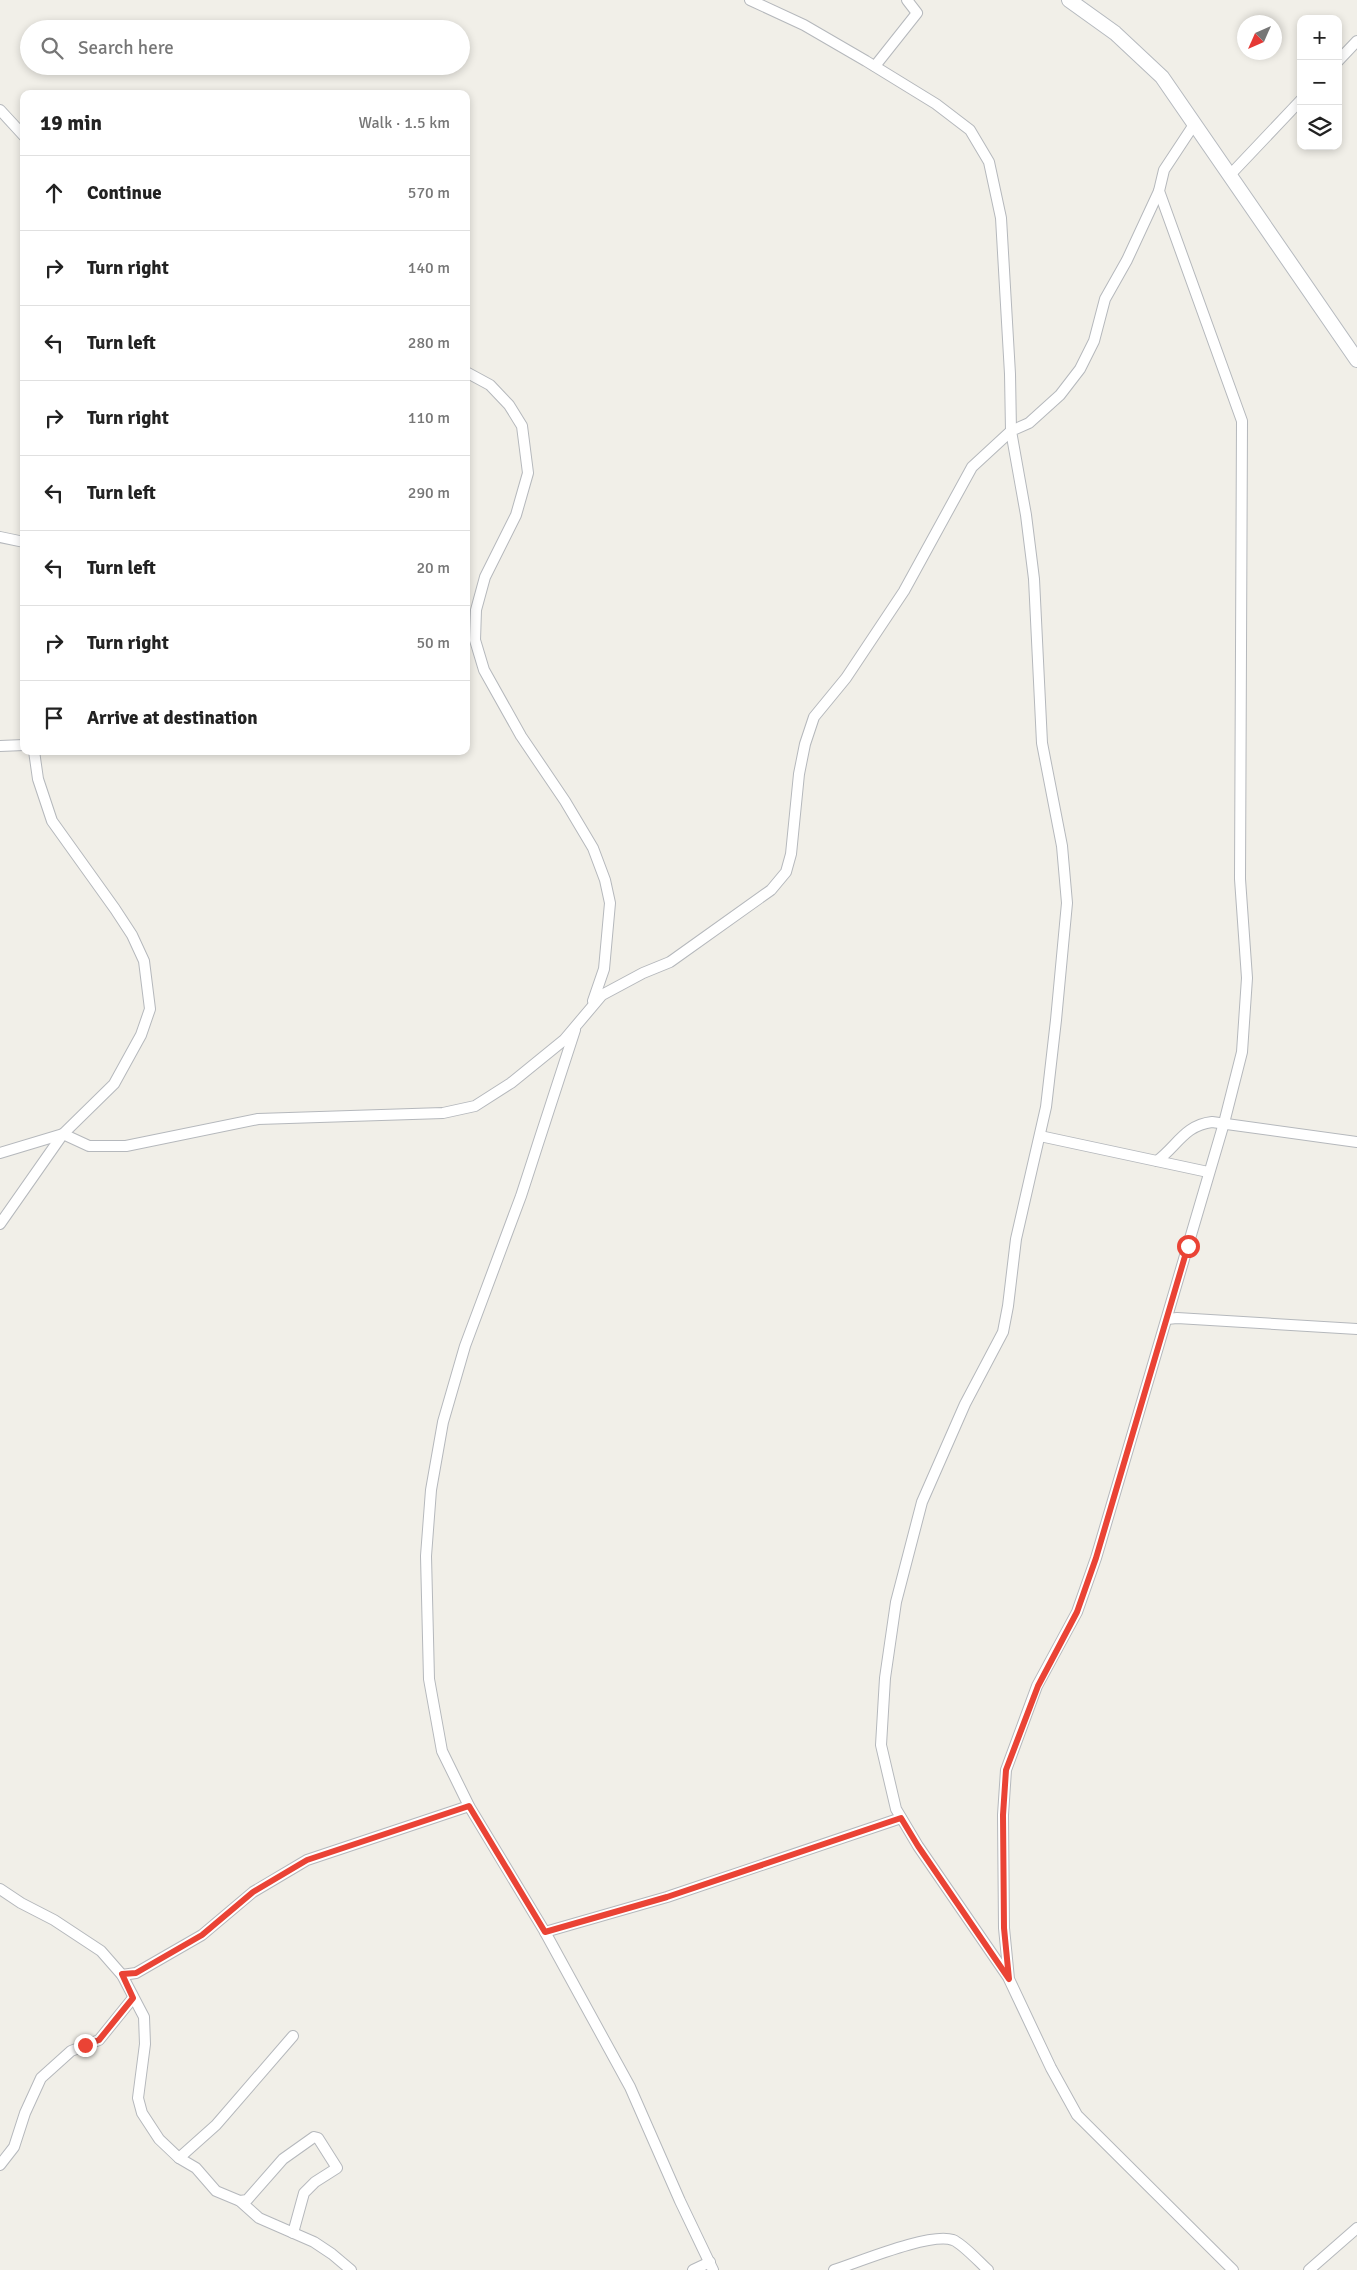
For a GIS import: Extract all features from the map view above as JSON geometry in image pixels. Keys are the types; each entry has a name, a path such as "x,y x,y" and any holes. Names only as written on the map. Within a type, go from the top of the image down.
{"main road":[{"path":"1069,0 1115,34 1162,77 1357,360"}],"street":[{"path":"750,0 804,25 936,104 970,130 989,162 1001,218 1010,365 1011,431 1026,515 1034,579 1042,743 1062,846 1067,902 1046,1107 1016,1239 1003,1332 965,1404 922,1502 896,1602 885,1678 881,1745 896,1808 901,1818 1009,1979 1051,2068 1077,2115 1233,2270"},
{"path":"875,66 917,13 907,0"},
{"path":"1339,60 1357,41"},
{"path":"1230,175 1297,104"},
{"path":"0,110 20,132"},
{"path":"0,1153 63,1134 89,1146 126,1146 258,1120 443,1113 475,1106 511,1083 564,1040 602,995 635,977 670,962 771,890 786,872 791,854 799,774 805,744 814,717 846,678 904,591 972,467 1011,431 1029,422 1054,400 1080,369 1094,341 1105,299 1127,260 1159,190 1164,170 1195,123"},
{"path":"1009,1979 1004,1928 1003,1815 1006,1770 1038,1686 1077,1612 1096,1558 1167,1319 1208,1172 1224,1124 1242,1052 1247,978 1240,879 1242,421 1159,190"},
{"path":"470,374 490,385 509,405 522,426 528,473 516,515 485,577 476,610 475,640 484,670 521,736 565,801 593,848 606,880 610,903 604,969 597,994 586,1013"},
{"path":"0,537 20,541"},
{"path":"0,746 20,745"},
{"path":"0,1224 63,1134 114,1084 141,1035 150,1009 144,961 132,935 52,821 38,779 35,755"},
{"path":"577,1024 520,1196 465,1346 443,1422 431,1490 426,1556 429,1679 442,1751 469,1806 545,1932 630,2087 711,2266 694,2270"},
{"path":"1157,1161 1186,1132 1198,1124 1224,1124 1357,1142"},
{"path":"1040,1136 1208,1172"},
{"path":"1167,1319 1177,1318 1357,1329"},
{"path":"122,1974 136,1973 202,1935 253,1892 307,1860 469,1806"},
{"path":"545,1932 667,1897 901,1818"},
{"path":"0,1890 54,1920 101,1951 122,1974 144,2017 146,2029 138,2098 142,2113 160,2139 179,2158 196,2168 216,2191 240,2201 259,2218 293,2233 332,2254 351,2270"},
{"path":"0,2165 14,2147 25,2113 41,2078 71,2051 99,2040 133,1998"},
{"path":"179,2158 216,2125 293,2036"},
{"path":"240,2201 248,2200 283,2159 316,2137 337,2168 315,2182 304,2193 293,2233"},
{"path":"1309,2270 1357,2228"},
{"path":"834,2270 904,2247 940,2238 954,2240 988,2270"}],"route":[{"path":"85,2045 99,2040 133,1998 122,1974 136,1973 202,1935 253,1892 307,1860 469,1806 545,1932 667,1897 901,1818 1009,1979 1004,1928 1003,1815 1006,1770 1038,1686 1077,1612 1096,1558 1188,1246"}]}
